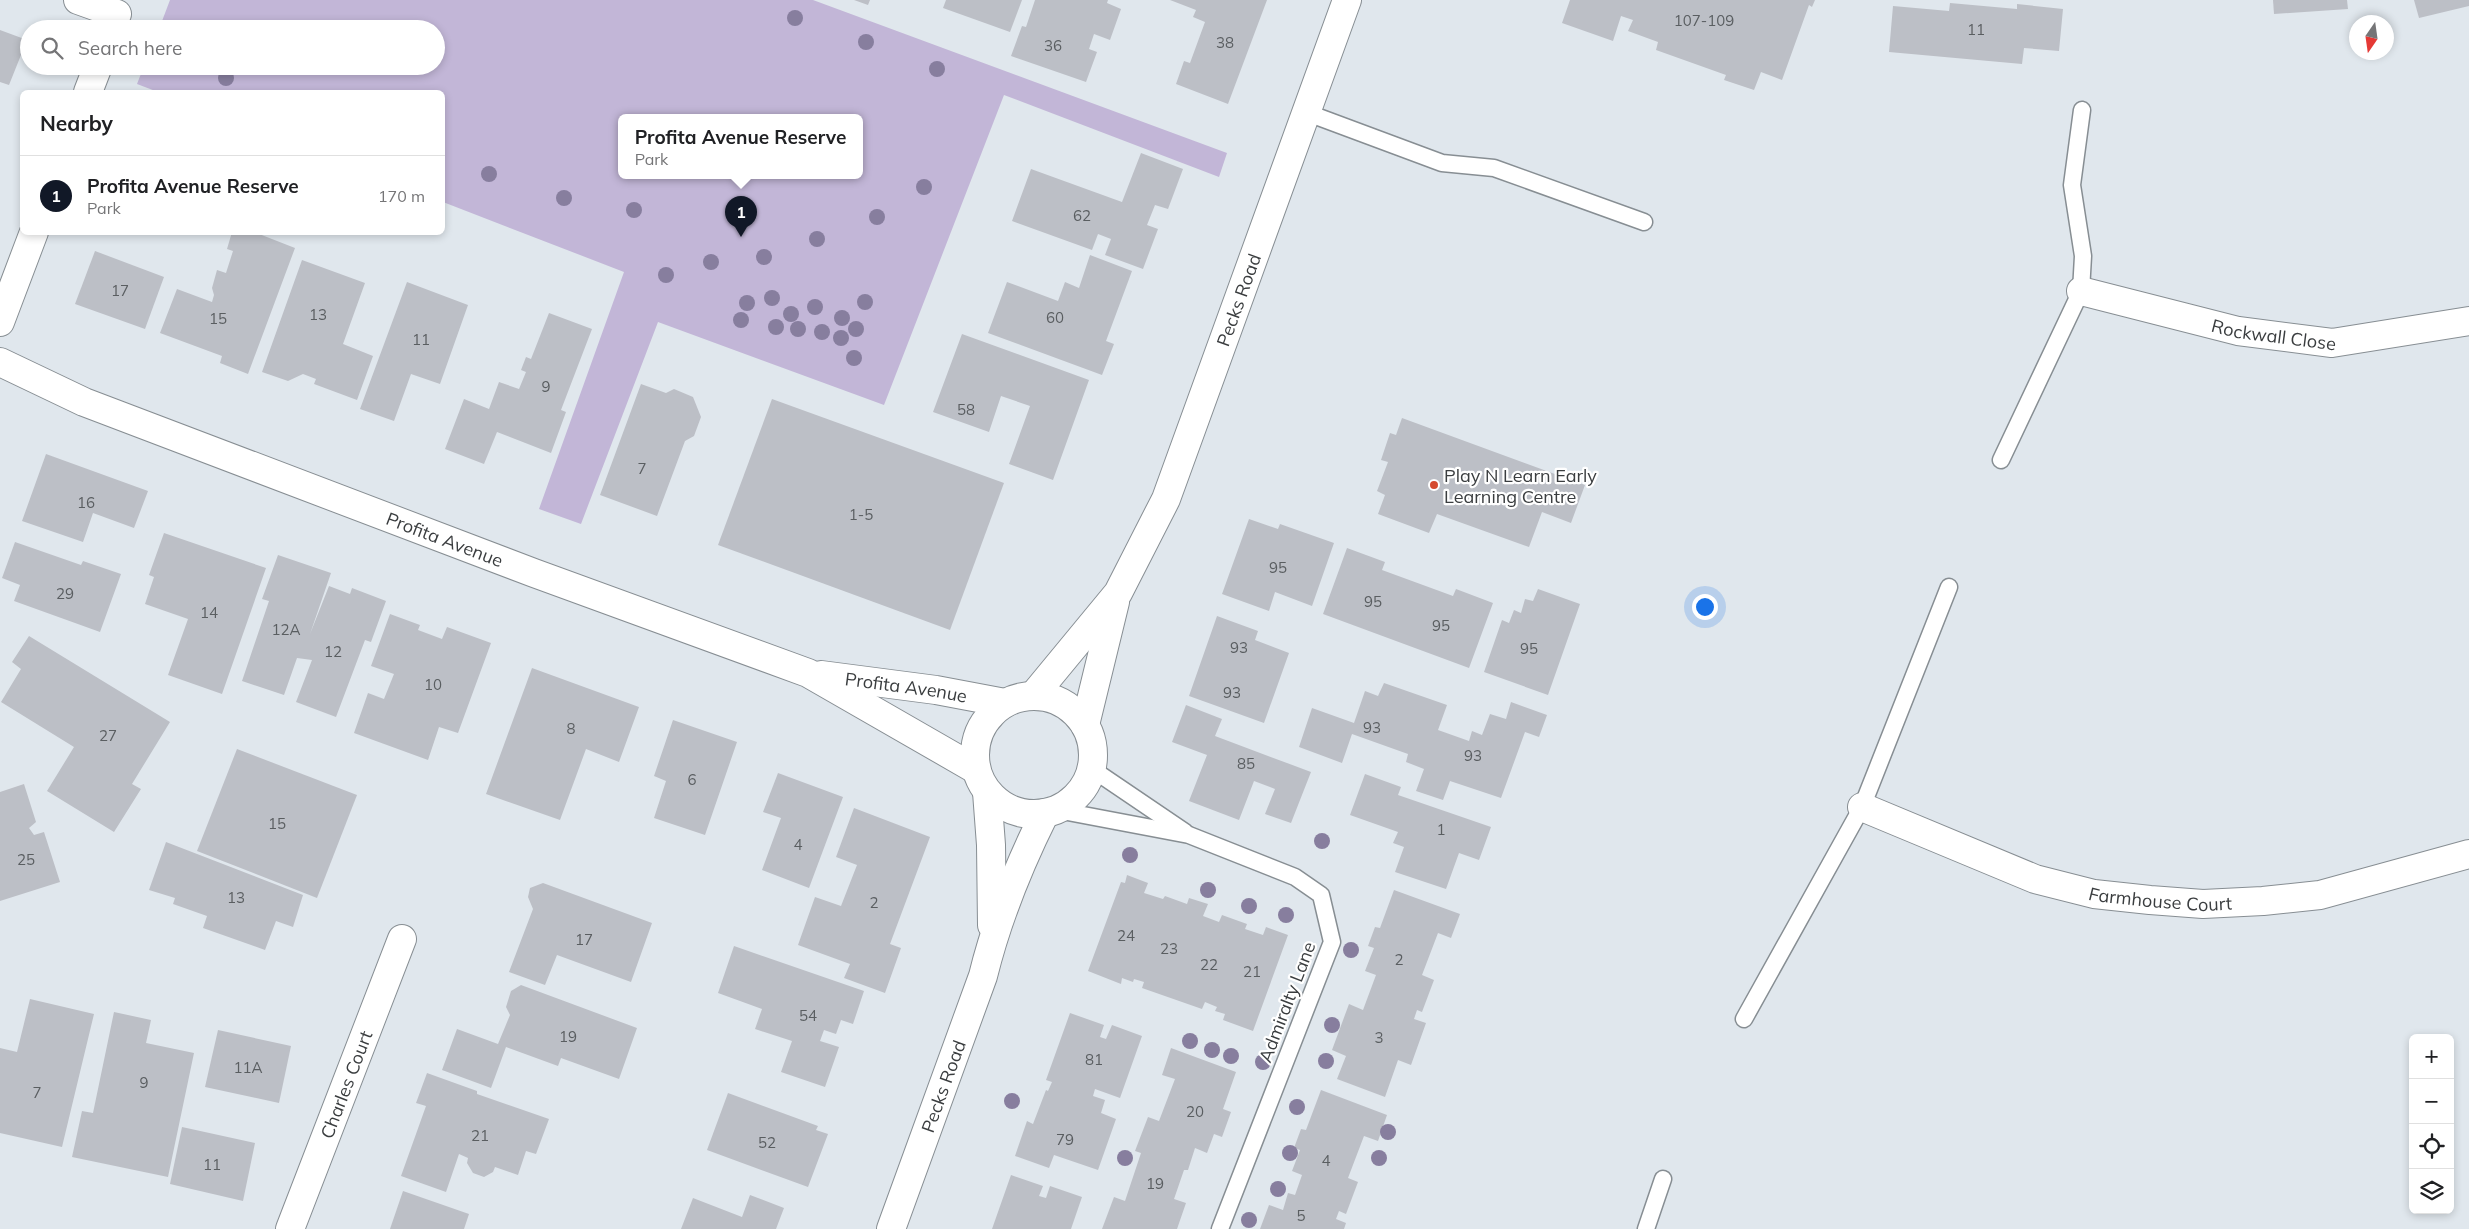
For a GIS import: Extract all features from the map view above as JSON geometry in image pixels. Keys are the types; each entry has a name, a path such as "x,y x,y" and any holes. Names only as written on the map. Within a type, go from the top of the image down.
{"street":[{"path":"78,0 117,14"},
{"name":"Pecks Road","path":"1033,696 1118,593 1166,499 1347,0"},
{"path":"89,90 95,75"},
{"path":"0,322 33,235"},
{"name":"Rockwall Close","path":"2081,291 2238,330 2332,343 2469,321"},
{"name":"Profita Avenue","path":"0,362 84,402 534,573 808,673 981,780"},
{"name":"Profita Avenue","path":"0,381 84,402"},
{"name":"Pecks Road","path":"1085,725 1118,593"},
{"name":"Profita Avenue","path":"808,673 936,690 1004,703"},
{"path":"1033,696 1054,699 1072,710 1085,725 1091,739 1092,769 1084,786 1073,800 1051,811 1029,814 1013,810 998,803 981,780 974,750 979,731 990,715 1004,703 1018,697 1033,696"},
{"name":"Pecks Road","path":"981,780 991,845 992,942"},
{"name":"Farmhouse Court","path":"1862,807 2035,879 2094,894 2150,900 2203,904 2263,901 2320,894 2469,854"},
{"name":"Pecks Road","path":"891,1229 983,976 992,942 1024,855 1051,811"},
{"name":"Charles Court","path":"290,1229 402,939"}],"lane":[{"path":"2001,460 2081,291 2083,256 2072,185 2082,110"},
{"path":"1305,112 1442,163 1494,168 1644,222"},
{"path":"1744,1019 1862,807 1949,587"},
{"name":"Admiralty Lane","path":"1092,769 1189,835"},
{"name":"Admiralty Lane","path":"1051,811 1189,835 1295,877 1321,895 1332,942 1220,1229"},
{"path":"1646,1229 1663,1179"}],"shaded area":[{"path":"170,0 813,0 1227,153 1219,177 1004,95 884,405 658,322 581,524 539,509 624,272 445,203 445,90 153,90 137,84 140,75 445,75 445,20 162,20"}],"building":[{"path":"854,0 870,0 868,5"},
{"path":"946,0 1022,0 1010,32 943,8"},
{"path":"1035,0 1108,0 1107,3 1121,9 1110,40 1094,34 1089,49 1097,52 1086,82 1011,56 1022,26 1026,27"},
{"path":"1170,0 1267,0 1228,104 1176,84 1184,61 1190,63 1205,22 1193,17 1196,10"},
{"path":"1570,0 1815,0 1812,7 1809,5 1782,80 1761,72 1754,90 1724,80 1726,75 1656,50 1658,42 1628,31 1633,20 1621,16 1613,41 1562,23"},
{"path":"2273,0 2347,0 2348,9 2274,14"},
{"path":"2414,0 2469,0 2469,6 2419,18"},
{"path":"1950,3 2017,9 2017,4 2063,9 2059,51 2024,48 2022,64 1889,52 1893,6 1949,11"},
{"path":"0,30 20,37 20,58 9,85 0,82"},
{"path":"1141,153 1183,169 1168,209 1155,205 1147,225 1158,229 1143,269 1105,255 1111,239 1098,234 1092,250 1012,221 1031,169 1122,202"},
{"path":"231,235 262,235 295,248 248,374 220,363 222,356 160,333 177,289 212,302 214,295 212,288 217,270 226,273 233,251 227,249"},
{"path":"95,251 164,277 145,329 75,304"},
{"path":"1090,255 1132,271 1106,341 1114,344 1102,375 988,333 1007,282 1058,301 1065,282 1079,288"},
{"path":"302,260 365,283 343,344 373,356 357,400 314,384 316,379 303,374 288,381 262,372"},
{"path":"407,282 468,305 440,384 411,374 394,421 360,409"},
{"path":"549,313 592,329 561,410 566,412 551,453 497,432 484,464 445,449 464,399 489,409 499,382 519,389 526,372 521,370 526,357 531,359"},
{"path":"962,334 1089,380 1053,480 1009,464 1030,406 1001,396 989,432 933,412"},
{"path":"641,384 666,393 674,389 693,397 701,417 694,436 685,441 657,516 600,495"},
{"path":"772,399 1004,483 950,630 718,545"},
{"path":"1402,418 1585,485 1571,523 1542,512 1529,547 1437,514 1429,533 1378,514 1385,495 1377,491 1388,462 1381,460 1390,433 1396,435"},
{"path":"46,454 148,491 134,528 93,513 83,542 22,521"},
{"path":"1249,519 1278,529 1280,524 1334,543 1312,606 1275,592 1269,611 1222,594"},
{"path":"164,533 266,568 222,694 168,675 188,619 145,604 154,577 149,575"},
{"path":"15,542 81,565 83,561 121,574 100,632 14,601 20,585 2,578"},
{"path":"1347,548 1385,562 1382,570 1453,596 1456,589 1493,603 1469,668 1323,614"},
{"path":"278,555 331,573 310,634 329,586 350,594 352,588 386,601 371,642 365,640 336,717 296,702 312,660 297,658 284,695 242,681 269,601 262,599"},
{"path":"1538,589 1580,604 1548,695 1484,672 1502,620 1509,623 1514,610 1521,613 1525,599 1533,601"},
{"path":"390,614 420,625 418,630 442,639 447,627 491,643 458,733 439,727 428,760 354,733 368,693 384,699 394,674 371,666"},
{"path":"1217,616 1258,631 1255,640 1289,653 1264,723 1189,696"},
{"path":"29,636 170,722 132,784 141,789 114,832 47,791 74,747 1,702 21,669 12,662"},
{"path":"532,668 639,707 619,762 586,749 560,820 486,794"},
{"path":"1384,683 1447,705 1438,730 1469,741 1472,731 1482,735 1490,714 1506,719 1511,702 1547,715 1539,737 1525,732 1501,798 1450,781 1443,800 1416,791 1424,769 1406,762 1408,754 1352,734 1342,763 1299,747 1312,708 1354,723 1365,691 1378,696"},
{"path":"1186,705 1222,719 1215,736 1311,772 1291,823 1265,814 1275,789 1254,781 1239,820 1189,801 1207,755 1172,742"},
{"path":"673,720 737,742 705,835 654,818 666,781 654,776"},
{"path":"237,749 357,795 317,898 197,851"},
{"path":"778,773 843,797 809,888 762,870 781,818 763,812"},
{"path":"1365,774 1401,787 1398,795 1491,827 1479,860 1459,853 1446,889 1395,872 1404,847 1393,843 1398,832 1350,815"},
{"path":"24,784 36,822 29,828 34,835 44,832 60,882 0,901 0,792"},
{"path":"854,808 930,837 890,944 901,948 885,993 844,978 850,964 798,945 815,897 841,906 857,865 836,857"},
{"path":"166,842 303,895 293,927 276,921 265,950 203,928 207,916 173,904 175,898 149,890"},
{"path":"1127,875 1148,883 1144,893 1163,899 1165,896 1187,904 1189,898 1208,904 1203,916 1219,922 1222,915 1247,924 1245,929 1263,935 1266,927 1288,935 1253,1031 1223,1020 1225,1014 1215,1011 1217,1007 1205,1002 1202,1009 1142,988 1144,982 1134,979 1133,982 1122,978 1121,984 1088,971 1121,882 1125,883"},
{"path":"543,883 652,923 631,982 557,955 545,985 509,972 533,909 528,897 530,888"},
{"path":"1394,890 1460,914 1451,938 1438,933 1422,975 1434,980 1422,1012 1417,1010 1414,1019 1426,1023 1411,1065 1398,1060 1385,1097 1337,1079 1346,1056 1332,1050 1349,1004 1363,1010 1376,975 1365,971 1374,948 1368,946 1375,927 1380,928"},
{"path":"734,946 864,991 853,1024 841,1020 836,1034 824,1030 820,1041 839,1047 825,1087 781,1072 792,1041 755,1029 762,1009 718,993"},
{"path":"521,985 637,1028 619,1079 561,1058 558,1066 506,1047 491,1088 442,1070 457,1029 498,1044 510,1015 506,1007 511,991"},
{"path":"30,999 94,1014 62,1147 0,1133 0,1048 17,1052"},
{"path":"114,1012 151,1020 146,1043 194,1053 168,1177 72,1157 82,1111 93,1113"},
{"path":"1070,1013 1104,1025 1100,1037 1106,1039 1112,1025 1142,1036 1120,1098 1095,1089 1093,1096 1105,1100 1101,1113 1116,1119 1098,1170 1054,1155 1049,1168 1015,1156 1027,1121 1033,1124 1046,1090 1048,1091 1052,1082 1046,1080"},
{"path":"218,1030 291,1046 279,1103 205,1087"},
{"path":"1171,1048 1236,1072 1223,1109 1231,1112 1222,1137 1214,1134 1207,1153 1195,1148 1188,1170 1184,1170 1174,1199 1186,1203 1177,1229 1102,1229 1114,1197 1125,1201 1141,1153 1135,1151 1148,1117 1159,1121 1175,1079 1162,1075"},
{"path":"427,1073 477,1091 477,1094 549,1119 536,1154 526,1151 518,1175 495,1167 493,1172 484,1177 473,1173 467,1163 468,1158 459,1154 446,1192 401,1176 426,1106 416,1103"},
{"path":"1321,1090 1387,1115 1378,1141 1364,1136 1348,1178 1358,1182 1346,1214 1339,1211 1336,1219 1346,1223 1344,1229 1260,1229 1269,1205 1283,1210 1288,1193 1295,1195 1302,1175 1292,1171 1300,1150 1294,1148 1301,1129 1306,1130"},
{"path":"728,1093 818,1126 816,1130 828,1134 808,1187 707,1150"},
{"path":"182,1127 255,1143 243,1201 170,1184"},
{"path":"1011,1175 1043,1186 1039,1196 1046,1198 1050,1186 1082,1197 1071,1229 992,1229"},
{"path":"403,1191 469,1214 464,1229 390,1229"},
{"path":"750,1195 784,1208 776,1229 681,1229 693,1198 742,1217"}],"place":[{"name":"Profita Avenue Reserve","path":"741,237"},
{"name":"Play N Learn Early Learning Centre","path":"1434,485"}]}
